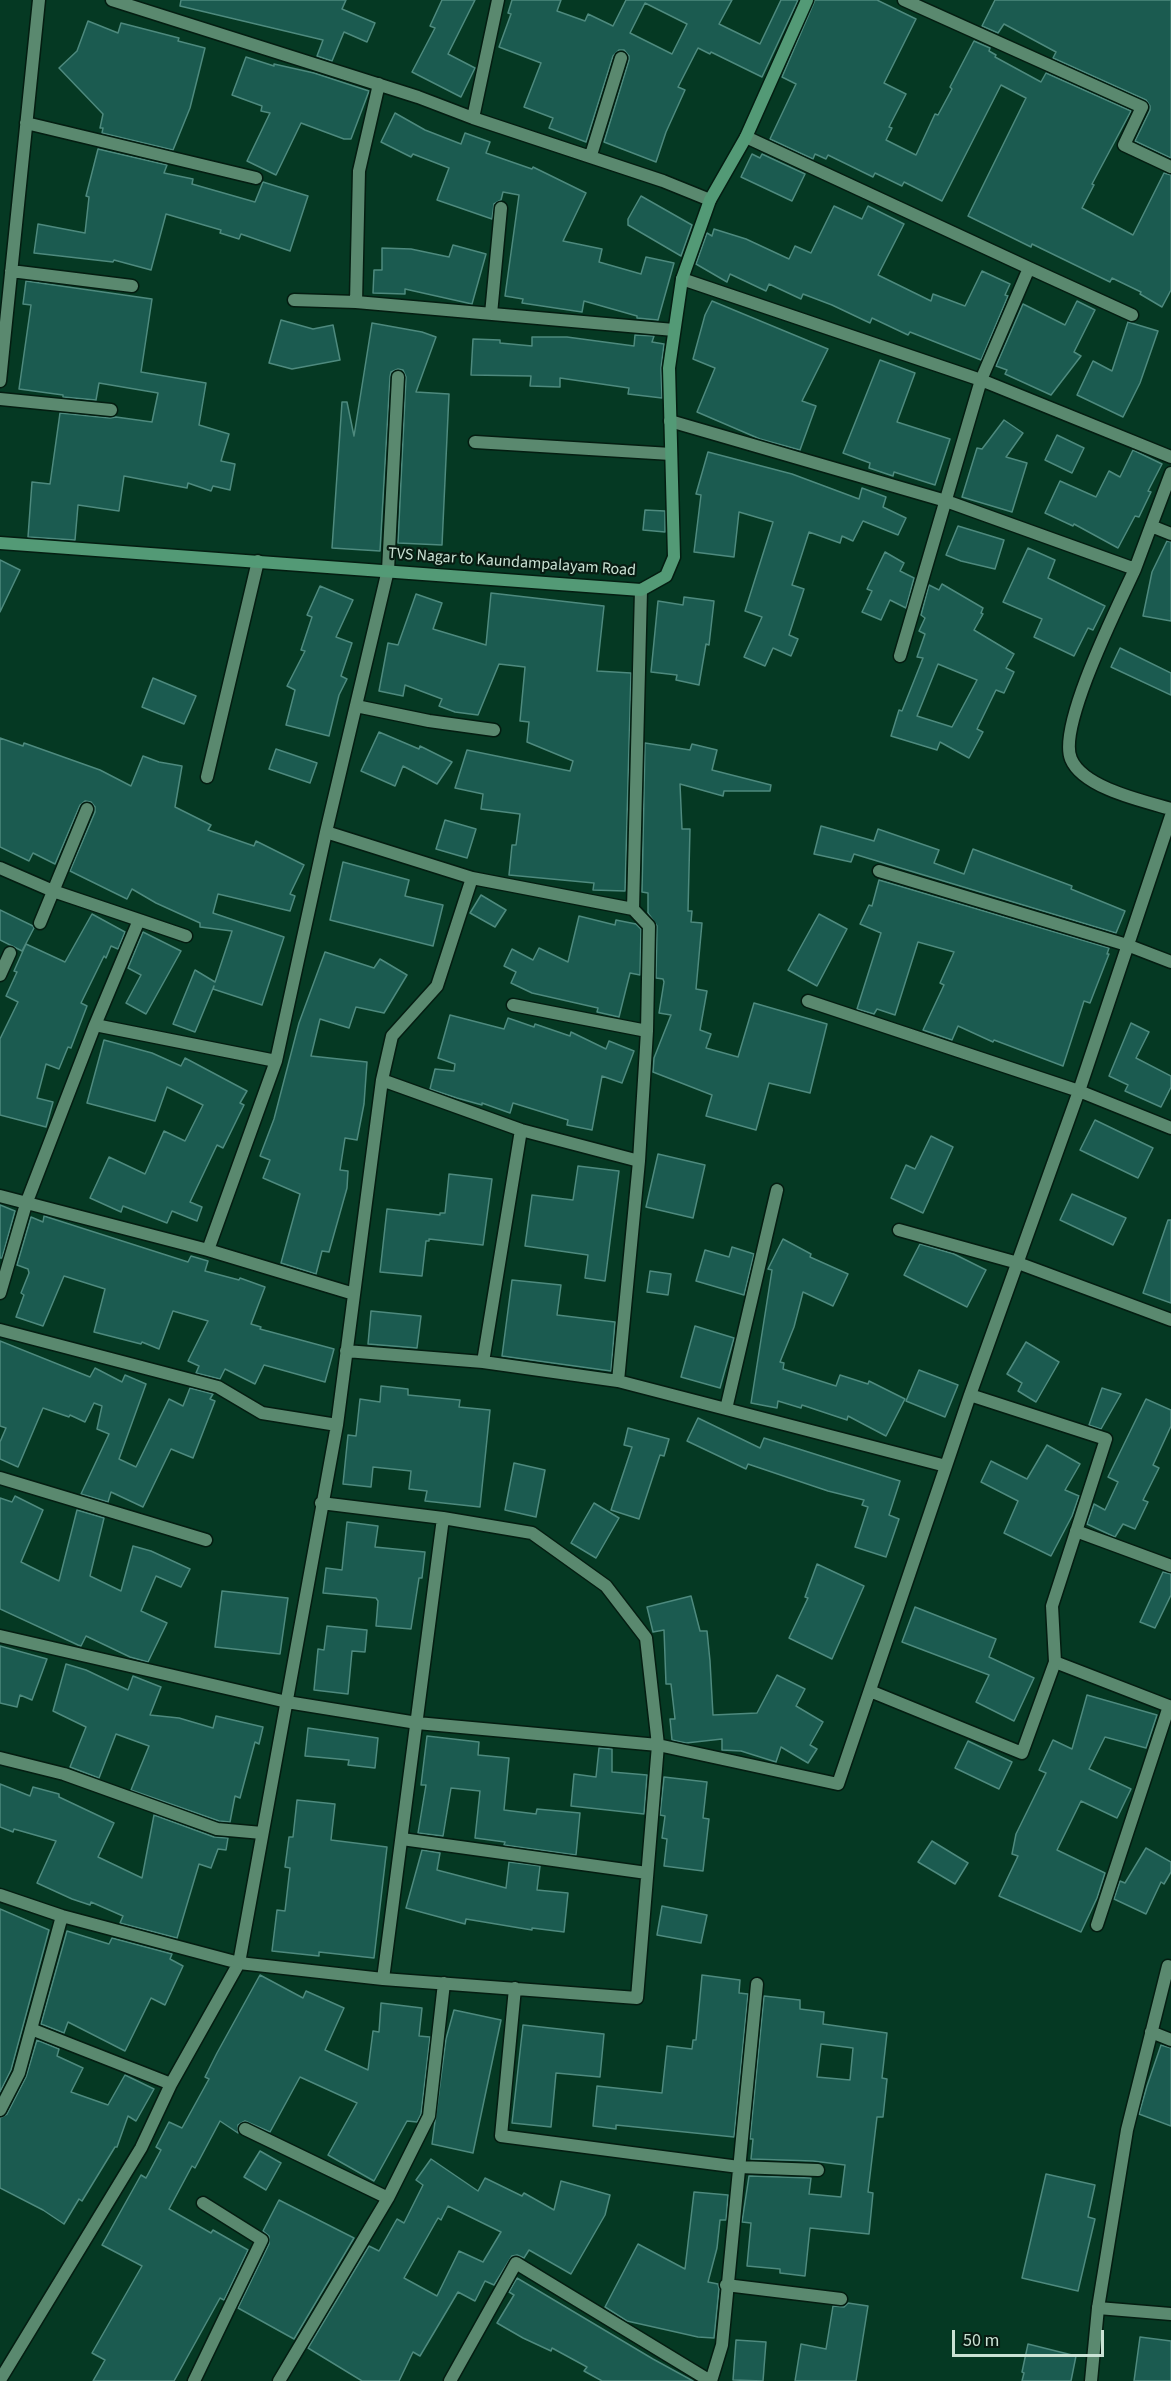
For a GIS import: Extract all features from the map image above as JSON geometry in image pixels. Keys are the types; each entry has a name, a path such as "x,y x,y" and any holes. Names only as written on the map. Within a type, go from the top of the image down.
{"street":[{"path":"0,381 39,0"},
{"path":"112,0 379,84 663,181 710,200"},
{"path":"473,118 498,0"},
{"name":"TVS Nagar to Kaundampalayam Road","path":"0,543 641,590 666,576 674,557 669,368 682,279 710,200 746,137 807,0"},
{"path":"904,0 1142,107 1124,145 1171,167"},
{"path":"591,156 621,58"},
{"path":"356,302 359,171 379,84"},
{"path":"26,123 256,178"},
{"path":"746,137 1132,315"},
{"path":"491,314 501,208"},
{"path":"900,656 981,380 1029,268"},
{"path":"11,271 132,286"},
{"path":"682,279 981,380 1171,458"},
{"path":"294,300 356,302 674,330"},
{"path":"208,1250 276,1061 326,832 388,570 398,377"},
{"path":"0,399 111,410"},
{"path":"670,421 946,501 1135,569"},
{"path":"475,442 671,454"},
{"path":"1171,473 1135,569 1098,651 1075,711 1067,744 1071,760 1087,779 1131,798 1171,809"},
{"path":"1151,526 1171,534"},
{"path":"207,777 258,561"},
{"path":"633,909 641,590"},
{"path":"356,706 429,721 494,730"},
{"path":"40,922 87,809"},
{"path":"0,1636 287,1702 417,1723 658,1745 838,1784 1171,816"},
{"path":"326,832 472,878 633,909 649,926 647,1031 639,1161 618,1381"},
{"path":"0,868 53,891 186,936"},
{"path":"879,871 1127,945 1171,962"},
{"path":"0,2380 141,2148 171,2084 239,1963 337,1425 382,1080 392,1036 436,986 472,878"},
{"path":"0,1293 26,1204 95,1025 139,921"},
{"path":"0,975 10,953"},
{"path":"808,1001 1078,1091 1171,1128"},
{"path":"513,1005 647,1031"},
{"path":"95,1025 276,1061"},
{"path":"382,1080 521,1130 639,1161"},
{"path":"483,1362 521,1130"},
{"path":"726,1409 777,1190"},
{"path":"0,1196 208,1250 354,1294"},
{"path":"899,1230 1018,1263 1171,1320"},
{"path":"0,1330 218,1387 262,1413 337,1425"},
{"path":"346,1351 483,1362 618,1381 946,1466"},
{"path":"870,1691 1022,1753 1055,1662 1052,1606 1106,1439 970,1395"},
{"path":"0,1478 206,1540"},
{"path":"0,1895 62,1916 239,1963 382,1979 637,1998 658,1745 646,1638 606,1586 532,1533 443,1518 321,1503"},
{"path":"382,1979 443,1518"},
{"path":"1076,1531 1171,1566"},
{"path":"1055,1662 1170,1707 1097,1925"},
{"path":"0,1758 64,1774 217,1829 262,1833"},
{"path":"402,1839 648,1873"},
{"path":"0,2110 19,2073 62,1916"},
{"path":"1091,2381 1098,2308 1127,2130 1168,1966"},
{"path":"279,2381 388,2198 429,2116 444,1983"},
{"path":"450,2381 516,2263 710,2381 722,2345 726,2285 757,1984"},
{"path":"515,1988 501,2136 739,2168 818,2170"},
{"path":"31,2029 171,2084"},
{"path":"1151,2032 1171,2040"},
{"path":"245,2129 388,2198"},
{"path":"194,2381 262,2240 202,2203"},
{"path":"726,2285 841,2299"},
{"path":"1098,2308 1171,2314"}],"building":[{"path":"181,0 346,0 342,9 375,23 367,42 344,32 332,61 317,56 323,40 180,6"},
{"path":"442,0 475,0 448,54 475,68 461,97 412,72 435,28 430,26"},
{"path":"512,0 561,0 557,11 585,21 588,14 613,26 626,0 732,0 719,24 760,44 781,0 798,0 762,77 698,48 678,87 685,90 666,132 656,162 604,142 629,60 624,50 619,50 613,56 586,142 549,128 553,118 524,107 541,63 499,47 511,14 508,13","holes":["645,3 687,24 672,54 630,33"]},
{"path":"815,0 877,0 916,19 884,83 906,94 889,127 892,128 886,140 916,155 935,114 938,115 952,89 950,87 974,41 990,48 989,51 996,55 995,57 1041,82 1046,73 1131,111 1092,184 1094,185 1082,208 1133,235 1164,173 1171,175 1171,290 1162,307 1140,294 1141,292 1112,278 1110,282 968,216 1026,98 1001,85 942,201 904,182 902,186 875,173 873,177 828,155 826,159 815,154 813,159 770,139 796,84 782,77"},
{"path":"995,0 1171,0 1171,158 1135,141 1150,110 1146,100 1053,58 1056,52 1004,24 998,33 982,26"},
{"path":"88,21 118,33 121,23 179,38 178,41 205,48 190,108 173,150 102,133 103,128 100,128 103,114 59,68 77,51"},
{"path":"246,57 274,66 274,64 314,73 369,91 351,139 344,139 301,123 276,175 247,161 270,113 261,111 262,106 232,95"},
{"path":"395,113 425,130 461,144 465,133 490,142 486,153 532,169 533,167 586,193 563,241 602,249 599,262 641,274 646,257 674,263 658,320 637,318 637,316 584,301 582,312 522,303 523,299 505,296 519,195 503,192 501,200 494,204 492,219 437,200 449,168 413,154 411,157 381,142"},
{"path":"98,149 167,165 164,173 193,179 192,184 255,202 263,182 308,196 290,251 241,234 239,239 220,233 221,230 166,214 151,270 114,260 113,262 34,253 38,224 85,233 89,197 86,196"},
{"path":"752,154 760,158 762,154 805,174 792,201 741,177"},
{"path":"641,196 692,225 681,256 628,225 628,219"},
{"path":"834,206 862,219 868,206 904,224 878,275 931,301 933,294 965,306 982,271 1010,284 1005,295 1008,296 981,360 910,332 908,335 872,318 870,323 803,294 801,299 769,284 766,291 730,274 727,282 696,264 707,233 712,236 714,229 746,239 789,259 795,246 811,253"},
{"path":"453,245 486,254 472,304 405,289 405,294 373,293 374,270 382,270 382,248 411,249 449,257"},
{"path":"26,281 152,299 141,372 206,383 199,425 229,434 221,461 235,464 230,490 213,486 211,491 188,483 187,488 124,476 119,511 78,505 75,540 28,537 32,482 50,484 60,413 152,422 158,393 99,383 96,400 19,389 31,305 23,304"},
{"path":"712,301 828,349 802,401 816,406 800,450 760,439 697,412 715,368 693,359 705,315"},
{"path":"1077,301 1095,310 1074,352 1081,356 1051,395 1005,374 1007,370 996,366 1023,304 1065,325"},
{"path":"281,320 313,329 333,325 340,360 292,369 269,363"},
{"path":"1128,322 1158,331 1140,383 1123,417 1077,395 1093,361 1112,371"},
{"path":"372,323 422,332 436,337 416,392 449,394 442,545 398,543 406,377 403,370 398,369 391,372 390,377 380,551 332,548 342,402 347,402 354,436"},
{"path":"635,335 654,336 652,342 664,344 661,368 662,398 628,394 629,388 560,378 560,387 530,386 531,376 471,375 473,339 500,340 500,343 532,346 532,337 567,337 634,346"},
{"path":"880,360 915,373 897,422 950,439 935,485 894,472 893,476 869,468 870,463 843,453"},
{"path":"1004,420 1023,433 1006,457 1027,463 1012,512 962,497 977,448 982,449"},
{"path":"1057,435 1084,448 1072,473 1045,460"},
{"path":"1133,450 1162,464 1148,491 1151,492 1139,517 1135,516 1118,548 1074,524 1073,526 1045,513 1060,481 1096,497 1109,471 1120,477"},
{"path":"708,452 792,474 859,499 862,488 886,497 883,507 906,518 898,535 863,521 853,541 842,536 840,543 809,532 792,585 804,589 789,635 798,639 791,656 773,648 765,666 744,657 762,617 745,611 773,522 739,512 734,557 694,552 701,495 696,494"},
{"path":"645,510 665,511 665,532 643,530"},
{"path":"958,526 1004,540 995,569 946,555"},
{"path":"1167,541 1171,542 1171,621 1143,616 1152,572"},
{"path":"1028,548 1055,560 1048,578 1105,606 1093,630 1088,628 1074,656 1034,637 1042,619 1003,602"},
{"path":"885,552 904,563 900,571 914,578 906,608 890,600 881,620 862,612 872,591 867,589"},
{"path":"0,560 20,570 0,612"},
{"path":"942,584 983,608 981,613 983,614 974,630 1014,654 1006,668 1014,672 1004,693 996,690 977,729 983,732 969,758 940,742 937,750 891,736 899,710 902,711 923,658 917,657 925,634 919,631 925,618 921,615 929,585 939,590","holes":["938,664 977,680 952,727 917,716"]},
{"path":"320,586 353,600 336,637 352,643 341,676 347,679 339,695 329,736 286,725 295,690 287,686 305,651 301,650 312,617 307,615"},
{"path":"491,593 604,606 597,671 631,673 625,891 593,890 594,883 509,875 512,845 516,845 520,814 481,809 483,794 455,788 467,750 570,771 573,761 527,742 529,722 520,721 525,667 499,664 478,715 455,712 439,706 442,699 405,685 403,696 379,691 388,643 398,645 416,594 442,603 433,629 486,645"},
{"path":"684,597 714,601 709,645 706,644 699,685 676,680 677,675 651,672 658,601 683,605"},
{"path":"1120,648 1171,673 1171,695 1111,667"},
{"path":"153,678 196,696 184,724 142,707"},
{"path":"379,732 419,749 420,746 452,762 437,784 403,766 395,786 361,771"},
{"path":"0,738 23,746 24,743 100,770 131,786 143,756 159,762 182,766 175,807 211,825 208,830 254,846 256,841 304,865 290,894 295,896 290,911 218,894 213,913 284,937 262,1005 213,989 214,986 195,1032 173,1024 195,970 215,982 232,931 200,927 200,923 132,889 127,899 70,871 95,812 95,807 91,802 85,801 80,805 55,864 33,853 29,861 0,847"},
{"path":"645,743 690,750 692,744 717,750 712,770 771,785 770,791 724,791 723,796 680,784 682,829 690,829 688,911 692,911 691,922 702,923 696,989 707,991 700,1030 711,1034 706,1048 738,1057 754,1003 827,1024 810,1093 769,1083 756,1130 706,1116 712,1095 653,1072 654,1058 671,1015 659,1013 664,982 663,979 656,978 657,926 648,913 648,893 642,892"},
{"path":"276,749 317,763 310,783 269,769"},
{"path":"445,820 476,829 467,858 436,849"},
{"path":"821,826 874,841 878,829 939,850 934,863 964,874 973,849 1072,886 1071,889 1125,911 1116,933 854,854 851,862 814,854"},
{"path":"343,862 409,880 405,896 443,905 433,946 330,920"},
{"path":"879,880 1109,948 1107,954 1109,954 1090,1003 1084,1001 1063,1066 994,1040 993,1042 958,1026 952,1040 923,1030 944,985 940,983 954,952 918,942 895,1015 877,1009 874,1014 857,1009 881,933 860,924 869,905 872,906"},
{"path":"481,895 506,910 495,927 470,913"},
{"path":"0,910 33,926 22,951 0,940"},
{"path":"92,914 125,932 118,949 111,946 106,958 104,956 81,1003 87,1006 71,1048 68,1047 59,1069 46,1064 37,1098 53,1102 46,1127 0,1115 0,1039 18,1002 6,996 26,944 65,962"},
{"path":"819,914 847,929 817,986 788,970"},
{"path":"579,916 615,925 616,920 636,924 641,929 640,975 630,973 619,1017 597,1012 598,1008 532,993 511,983 516,972 504,966 512,949 533,960 539,948 568,962"},
{"path":"143,932 181,951 146,1014 126,1003 141,975 128,968"},
{"path":"325,952 374,968 380,959 407,975 384,1013 356,1007 349,1028 320,1019 311,1056 367,1062 364,1104 357,1140 345,1138 340,1170 348,1171 347,1188 329,1252 322,1251 316,1274 281,1263 300,1194 263,1178 270,1160 260,1156 274,1119 299,1023"},
{"path":"450,1015 504,1029 508,1018 570,1036 571,1032 606,1049 609,1041 634,1051 622,1083 602,1076 592,1130 567,1125 568,1120 513,1103 510,1113 430,1089 435,1069 454,1071 455,1064 438,1058"},
{"path":"1131,1023 1149,1032 1136,1058 1171,1076 1171,1087 1161,1107 1125,1091 1128,1085 1109,1076"},
{"path":"104,1040 152,1053 181,1066 185,1058 247,1091 240,1103 244,1105 223,1148 217,1145 190,1202 202,1207 197,1221 172,1211 167,1223 123,1206 121,1212 90,1198 109,1157 145,1174 164,1131 185,1141 203,1105 167,1087 155,1121 87,1103"},
{"path":"1095,1120 1153,1148 1138,1178 1080,1150"},
{"path":"931,1136 953,1147 923,1213 891,1198 906,1165 915,1169"},
{"path":"658,1154 705,1165 693,1218 646,1207"},
{"path":"578,1166 619,1171 605,1281 585,1278 588,1255 525,1246 532,1195 573,1200"},
{"path":"449,1174 492,1179 483,1245 429,1239 426,1241 422,1276 380,1272 387,1209 440,1215 440,1213 445,1213"},
{"path":"1072,1194 1126,1218 1113,1245 1060,1220"},
{"path":"0,1205 15,1211 2,1258 0,1258"},
{"path":"44,1216 188,1262 191,1256 208,1261 205,1271 239,1280 240,1278 265,1287 251,1324 261,1327 260,1329 334,1349 325,1382 264,1365 255,1384 225,1369 220,1379 196,1373 199,1366 188,1361 208,1321 173,1311 159,1349 142,1342 141,1344 94,1332 105,1289 64,1276 43,1326 16,1317 24,1295 21,1293 29,1273 28,1269 17,1265 31,1217 43,1222"},
{"path":"1168,1220 1171,1220 1171,1303 1143,1293"},
{"path":"783,1239 811,1254 810,1257 848,1274 833,1306 803,1292 794,1327 780,1362 784,1363 783,1369 836,1386 840,1375 868,1384 869,1381 905,1399 886,1436 848,1416 847,1420 802,1405 801,1408 778,1401 777,1408 751,1403 772,1270 768,1269"},
{"path":"920,1244 954,1254 986,1270 967,1307 904,1275"},
{"path":"732,1247 754,1254 744,1295 696,1281 705,1250 729,1257"},
{"path":"650,1271 671,1274 668,1295 647,1292"},
{"path":"512,1280 561,1285 557,1315 615,1322 611,1371 502,1356"},
{"path":"371,1311 421,1316 417,1348 368,1344"},
{"path":"695,1326 734,1338 720,1388 681,1377"},
{"path":"0,1341 90,1377 95,1368 122,1382 125,1375 146,1384 119,1459 136,1467 169,1399 183,1406 190,1388 213,1394 210,1399 215,1401 193,1458 171,1449 143,1507 111,1492 108,1502 81,1494 109,1434 97,1429 102,1406 94,1403 85,1422 70,1415 69,1417 43,1408 18,1467 0,1459 0,1442 6,1428 0,1426"},
{"path":"1026,1342 1059,1362 1036,1402 1018,1391 1022,1383 1007,1374"},
{"path":"919,1370 958,1385 945,1417 906,1401"},
{"path":"381,1386 408,1389 408,1395 460,1400 459,1407 490,1410 480,1507 425,1501 427,1491 409,1489 411,1471 373,1467 371,1487 343,1484 348,1435 356,1436 360,1399 380,1402"},
{"path":"1102,1388 1121,1394 1101,1429 1089,1425"},
{"path":"1146,1399 1171,1410 1171,1426 1153,1465 1159,1468 1143,1500 1148,1502 1135,1529 1123,1524 1115,1537 1087,1524 1094,1504 1105,1510 1118,1482 1108,1477"},
{"path":"698,1418 760,1448 764,1438 900,1481 889,1515 899,1519 886,1557 855,1547 868,1507 862,1505 864,1500 828,1491 748,1464 746,1469 687,1441"},
{"path":"628,1428 669,1439 664,1456 660,1455 639,1519 611,1510 632,1447 624,1445"},
{"path":"1047,1445 1080,1464 1065,1490 1079,1496 1072,1516 1051,1556 1004,1533 1018,1501 981,1482 991,1461 1027,1479"},
{"path":"514,1463 545,1470 536,1517 505,1510"},
{"path":"15,1496 43,1510 21,1562 59,1581 77,1510 104,1518 90,1576 121,1591 133,1546 151,1551 190,1569 181,1587 156,1576 141,1611 167,1623 148,1662 130,1657 86,1636 81,1646 78,1645 0,1609 0,1498 12,1502"},
{"path":"594,1503 619,1518 596,1558 571,1543"},
{"path":"347,1522 378,1526 375,1547 425,1552 411,1629 376,1626 378,1601 376,1598 323,1593 326,1568 342,1570"},
{"path":"817,1564 864,1586 832,1659 789,1638 808,1598 805,1597"},
{"path":"1163,1572 1171,1574 1171,1595 1155,1628 1140,1622"},
{"path":"222,1591 288,1598 280,1654 215,1647"},
{"path":"691,1596 700,1631 707,1631 713,1715 757,1713 777,1675 805,1689 796,1706 823,1722 810,1745 817,1749 808,1763 781,1747 776,1762 741,1751 722,1750 722,1739 686,1743 672,1740 670,1719 675,1719 671,1684 666,1684 664,1630 653,1632 647,1607"},
{"path":"915,1607 996,1639 989,1657 1034,1678 1014,1721 976,1702 989,1675 902,1642"},
{"path":"327,1626 367,1630 365,1652 352,1651 348,1694 314,1690 318,1649 324,1650"},
{"path":"0,1646 47,1659 32,1700 20,1695 17,1707 0,1703"},
{"path":"66,1664 86,1670 128,1690 133,1676 161,1687 150,1715 179,1718 213,1728 216,1716 263,1727 259,1744 255,1742 240,1798 235,1796 230,1822 219,1821 131,1790 149,1746 116,1734 99,1778 70,1767 86,1727 53,1711"},
{"path":"1087,1695 1157,1715 1146,1748 1105,1737 1089,1769 1131,1789 1117,1818 1081,1801 1057,1850 1105,1873 1097,1898 1081,1932 999,1896 1018,1856 1012,1854 1016,1834 1046,1773 1039,1770 1053,1740 1072,1749"},
{"path":"308,1728 378,1738 375,1768 348,1765 349,1760 305,1756"},
{"path":"427,1736 479,1742 478,1755 509,1758 504,1810 536,1814 537,1809 580,1813 576,1855 504,1845 505,1842 475,1838 480,1791 451,1788 443,1836 418,1833 426,1785 421,1785"},
{"path":"968,1741 1012,1762 999,1789 955,1768"},
{"path":"599,1748 612,1749 612,1772 647,1775 644,1814 571,1806 574,1774 596,1777"},
{"path":"664,1777 707,1782 703,1818 709,1819 703,1871 664,1866 667,1839 662,1838 665,1816 660,1815"},
{"path":"0,1784 30,1796 33,1787 59,1794 59,1797 114,1823 98,1857 142,1878 154,1815 214,1837 228,1838 226,1850 218,1849 211,1868 199,1864 177,1938 120,1923 123,1916 91,1902 90,1905 72,1899 37,1883 56,1841 0,1827"},
{"path":"297,1800 335,1804 331,1840 387,1847 374,1958 319,1952 319,1956 272,1951 277,1910 285,1911 290,1868 285,1867 289,1837 293,1837"},
{"path":"932,1841 968,1863 955,1884 918,1862"},
{"path":"1146,1848 1171,1862 1171,1872 1164,1884 1161,1882 1146,1914 1114,1899 1120,1881 1125,1883"},
{"path":"422,1850 440,1853 437,1870 506,1888 509,1862 540,1866 537,1890 568,1893 564,1932 532,1928 532,1930 466,1919 465,1924 406,1908"},
{"path":"662,1906 707,1915 701,1943 657,1935"},
{"path":"0,1909 49,1930 11,2070 0,2092"},
{"path":"67,1931 109,1944 112,1938 172,1954 170,1959 183,1966 165,2005 151,1998 125,2051 68,2022 64,2033 41,2024"},
{"path":"260,1975 303,1998 306,1991 344,2008 325,2050 368,2070 373,2031 379,2032 381,2003 422,2008 419,2036 430,2037 421,2114 417,2122 407,2121 374,2181 328,2155 357,2103 300,2077 270,2132 245,2121 238,2125 238,2133 220,2121 195,2168 192,2166 169,2209 211,2233 213,2230 248,2250 224,2300 220,2298 174,2381 93,2381 105,2360 92,2353 142,2266 102,2245 141,2175 146,2178 161,2150 156,2147 169,2122 182,2128 209,2079 205,2077 217,2053"},
{"path":"702,1975 740,1980 739,1993 748,1994 734,2137 616,2125 616,2129 593,2126 597,2086 662,2093 667,2046 692,2049 693,2040 696,2040"},
{"path":"764,1996 800,2000 800,2009 824,2012 823,2024 887,2033 882,2078 887,2079 883,2117 877,2117 868,2192 873,2193 869,2234 810,2228 805,2276 780,2273 780,2269 747,2266 751,2223 742,2222 749,2176 811,2178 809,2194 841,2197 845,2165 813,2161 751,2159 753,2139 750,2139","holes":["821,2044 853,2048 850,2080 817,2077"]},
{"path":"454,2010 501,2020 473,2153 432,2144 446,2039"},
{"path":"523,2025 604,2034 600,2077 556,2073 551,2127 512,2123"},
{"path":"37,2040 59,2049 57,2056 83,2068 71,2092 108,2105 125,2075 154,2089 136,2121 128,2116 117,2147 82,2201 79,2199 64,2224 43,2210 0,2188 0,2118 7,2114 26,2077"},
{"path":"1161,2045 1171,2048 1171,2126 1139,2114"},
{"path":"260,2151 281,2163 266,2190 244,2177"},
{"path":"431,2159 478,2191 485,2178 522,2196 524,2193 554,2210 561,2181 610,2195 605,2215 571,2274 529,2250 524,2258 517,2255 512,2256 494,2285 485,2281 475,2301 458,2292 420,2356 413,2352 399,2381 362,2381 308,2348 369,2246 379,2251 397,2219 404,2223 423,2185 416,2180","holes":["448,2206 501,2232 483,2262 459,2251 437,2296 404,2278 438,2218 441,2220"]},
{"path":"1046,2174 1095,2185 1088,2217 1095,2219 1078,2291 1022,2278"},
{"path":"694,2192 728,2195 726,2220 720,2220 717,2248 708,2282 718,2284 719,2289 714,2338 698,2337 627,2321 605,2307 638,2244 685,2269"},
{"path":"279,2200 354,2238 294,2339 238,2308 269,2244 269,2236 263,2231"},
{"path":"517,2278 693,2381 602,2381 584,2371 587,2367 552,2348 551,2351 523,2338 497,2323 514,2295 509,2292"},
{"path":"848,2303 868,2306 856,2381 795,2381 801,2344 826,2349 833,2306 844,2307"},
{"path":"1140,2337 1171,2341 1171,2381 1134,2381"},
{"path":"736,2340 766,2342 763,2381 733,2380"},
{"path":"1028,2344 1076,2356 1071,2381 1022,2381"}]}
